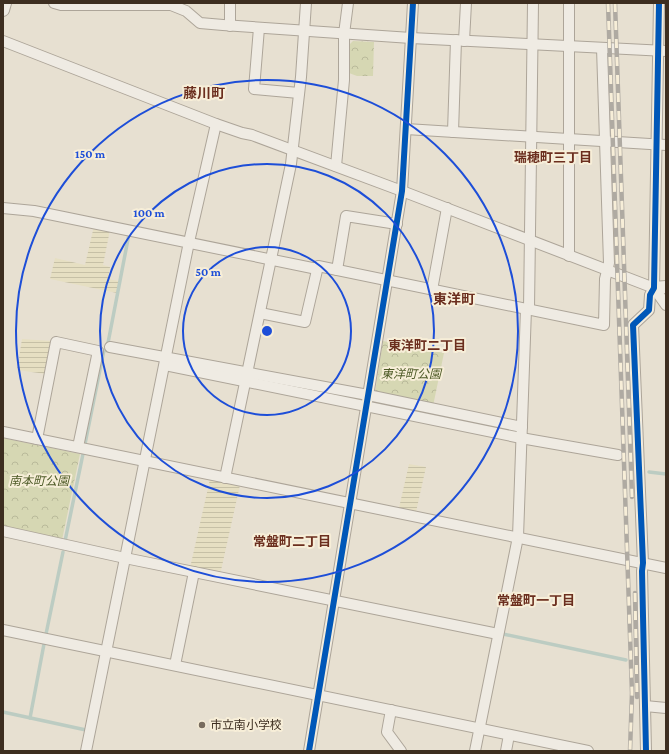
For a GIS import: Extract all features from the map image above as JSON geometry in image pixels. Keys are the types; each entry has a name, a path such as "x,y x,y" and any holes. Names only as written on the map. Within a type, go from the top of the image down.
{"street":[{"path":"3,10 6,3"},
{"path":"54,3 61,5 89,6 122,4 171,5 186,7 200,24 411,38 662,51"},
{"path":"230,3 230,26"},
{"path":"225,478 293,150 306,3"},
{"path":"336,166 344,80 344,34 348,3"},
{"path":"309,751 402,191 413,3"},
{"path":"453,132 460,40 466,3"},
{"path":"475,751 518,537 530,240 533,3"},
{"path":"569,3 569,256"},
{"path":"659,3 662,51 660,288 666,305"},
{"path":"259,28 254,89 299,92"},
{"path":"3,41 216,124 293,150 608,271 660,288"},
{"path":"260,313 305,322 318,266 604,325 605,279 609,263 602,48"},
{"path":"86,751 189,242 216,124"},
{"path":"406,129 661,144"},
{"path":"3,208 34,211 317,269"},
{"path":"432,290 447,208"},
{"path":"337,270 346,216 397,224"},
{"path":"646,751 643,563 633,325 649,310 650,295 660,288"},
{"path":"37,439 56,342 98,351 78,447"},
{"path":"110,346 165,361 246,377 368,395 522,427"},
{"path":"246,377 366,407 522,438 618,455"},
{"path":"3,432 666,568"},
{"path":"3,531 125,558 498,634"},
{"path":"175,665 194,572"},
{"path":"3,630 588,751"},
{"path":"645,706 666,708"},
{"path":"391,710 387,732 401,751"},
{"path":"506,751 509,734"}],"shaded area":[{"path":"94,226 110,230 103,265 110,267 108,279 119,281 117,293 50,279 55,258 85,265"},
{"path":"22,339 52,341 46,374 17,370"},
{"path":"409,464 426,467 416,512 399,508"},
{"path":"210,479 240,485 220,575 190,568"}],"green space":[{"path":"353,41 374,42 373,76 357,76 349,73 349,45"},
{"name":"東洋町公園","path":"383,341 444,353 433,406 375,392"},
{"name":"南本町公園","path":"3,438 80,454 62,540 3,526"}],"waterway":[{"path":"108,343 129,234"},
{"path":"85,444 104,350 110,351"},
{"path":"65,541 83,454"},
{"path":"649,472 666,474"},
{"path":"46,634 63,552"},
{"path":"503,634 626,660"},
{"path":"30,718 44,644"},
{"path":"3,712 86,730"}],"railway":[{"path":"608,3 632,693 630,751"},
{"path":"615,3 632,497"},
{"path":"635,593 637,697"}],"cycle path":[{"path":"309,751 402,191 413,3"},
{"path":"646,751 643,563 633,325 649,310 650,295 654,288 659,3"}],"place":[{"name":"市立南小学校","path":"202,725"}],"district":[{"name":"藤川町","path":"204,93"},
{"name":"瑞穂町三丁目","path":"553,157"},
{"name":"東洋町","path":"454,299"},
{"name":"東洋町二丁目","path":"427,345"},
{"name":"常盤町二丁目","path":"292,541"},
{"name":"常盤町一丁目","path":"536,600"}]}
